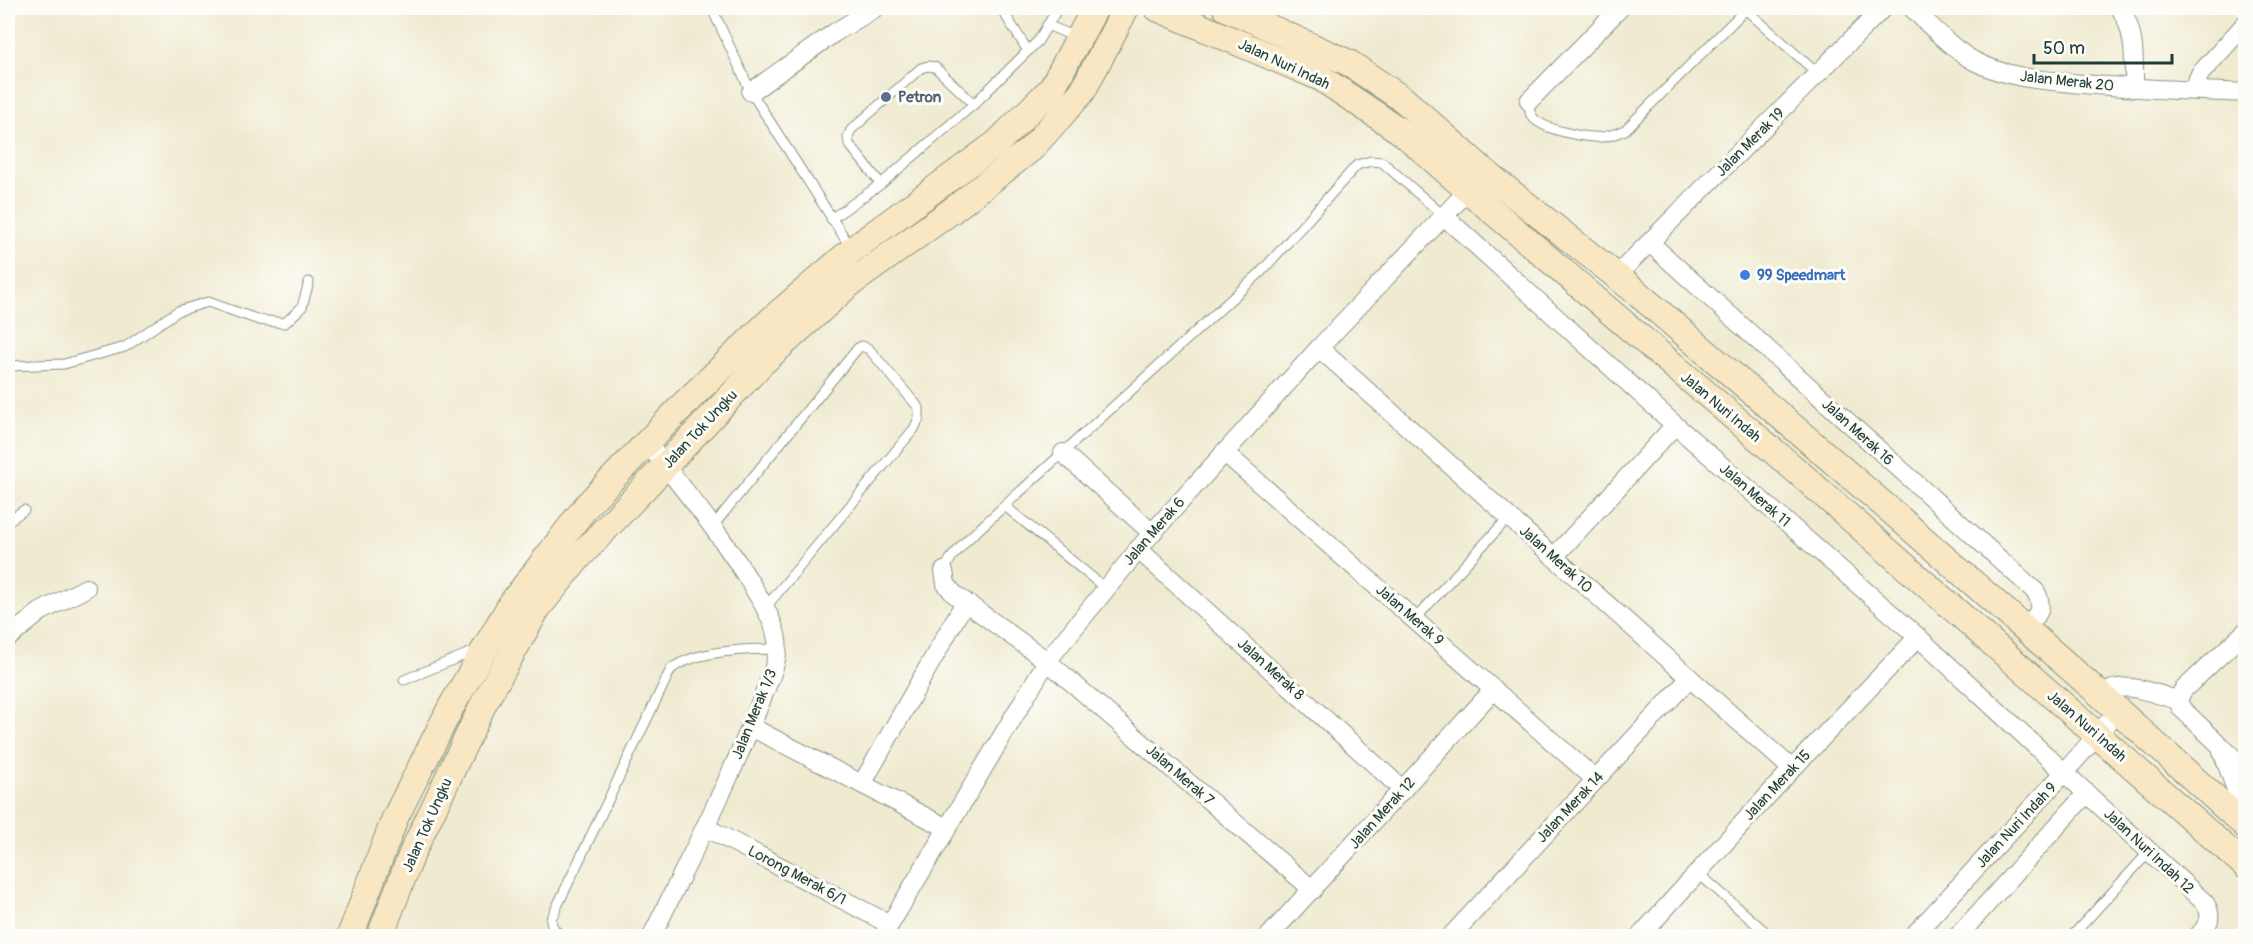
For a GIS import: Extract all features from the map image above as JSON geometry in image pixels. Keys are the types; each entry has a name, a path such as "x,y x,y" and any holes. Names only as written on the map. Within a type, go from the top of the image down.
{"main road":[{"name":"Jalan Tok Ungku","path":"350,936 395,818 451,707 511,604 588,504 687,401 772,319 852,250 997,143 1052,88 1095,8"},
{"name":"Jalan Tok Ungku","path":"380,936 413,851 483,705 537,609 579,557 763,362 847,286 950,212 1031,149 1082,92 1126,8"},
{"name":"Jalan Nuri Indah","path":"1157,8 1321,78 1403,133 1798,472 2246,866"},
{"name":"Jalan Nuri Indah","path":"1226,8 1349,63 1404,100 1485,172 1616,276 2025,629 2246,826"}],"street":[{"path":"751,92 834,33 875,8"},
{"path":"1530,101 1620,8"},
{"name":"Jalan Merak 19","path":"1616,276 1883,8"},
{"name":"Jalan Merak 20","path":"1912,8 1955,48 1988,68 2023,78 2134,88 2246,93"},
{"path":"2120,8 2127,17 2132,34 2134,88"},
{"path":"2193,90 2200,74 2246,23"},
{"name":"Jalan Merak 6","path":"886,930 1047,660 1138,549 1224,452 1485,172"},
{"name":"Jalan Merak 11","path":"1445,217 1676,425 1918,637 2064,773"},
{"name":"Jalan Merak 16","path":"1650,243 2036,592 2040,600 2040,608 2025,629"},
{"name":"Jalan Merak 10","path":"1319,348 1792,769"},
{"path":"1554,557 1676,425"},
{"name":"Jalan Merak 1/3","path":"647,443 741,566 765,608 777,637 773,668 751,727 652,936"},
{"name":"Jalan Merak 9","path":"1224,452 1595,779"},
{"path":"1063,453 1152,533"},
{"name":"Jalan Merak 8","path":"1138,549 1403,790"},
{"name":"Jalan Merak 7","path":"944,571 946,584 954,594 1047,660 1313,890"},
{"path":"8,638 40,612 86,588"},
{"path":"862,784 965,602"},
{"path":"2246,631 2183,690 2178,700 2181,708 2246,770"},
{"name":"Jalan Merak 15","path":"1640,936 1792,769 1918,637"},
{"name":"Jalan Merak 14","path":"1451,936 1689,678"},
{"path":"2110,704 2107,691 2127,687 2178,700"},
{"name":"Jalan Merak 12","path":"1269,936 1494,689"},
{"name":"Jalan Nuri Indah 9","path":"1913,936 2098,735 2110,704"},
{"path":"751,727 947,828"},
{"path":"2222,749 2246,818"},
{"name":"Jalan Nuri Indah 12","path":"2064,773 2205,903 2209,909 2210,921 2198,936"},
{"path":"1958,936 2086,794"},
{"name":"Lorong Merak 6/1","path":"705,827 886,930"}],"lane":[{"path":"1001,8 1028,51"},
{"path":"831,219 881,184 974,104 1038,40 1058,8"},
{"path":"1530,101 1530,114 1536,121 1553,130 1599,137 1625,130 1745,8 1818,74"},
{"path":"715,15 751,92 852,250"},
{"path":"1047,25 1080,38"},
{"path":"881,184 849,144 848,137 851,130 921,68 934,67 974,104"},
{"path":"944,571 951,558 967,540 1261,272 1358,165 1371,161 1382,162 1445,217"},
{"path":"8,366 64,364 125,347 178,311 208,302 260,320 285,323 302,307 309,282"},
{"path":"708,520 855,351 862,346 869,349 919,408 919,418 914,429 765,608"},
{"path":"1005,506 1105,588"},
{"path":"8,521 24,510"},
{"path":"1415,619 1509,517"},
{"path":"404,680 487,646"},
{"path":"565,936 556,932 551,926 551,919 671,669 686,660 740,649 777,649"},
{"path":"2072,936 2149,852"},
{"path":"1698,873 1770,936"}],"place":[{"name":"Petron","path":"886,97"},
{"name":"99 Speedmart","path":"1745,275"}]}
